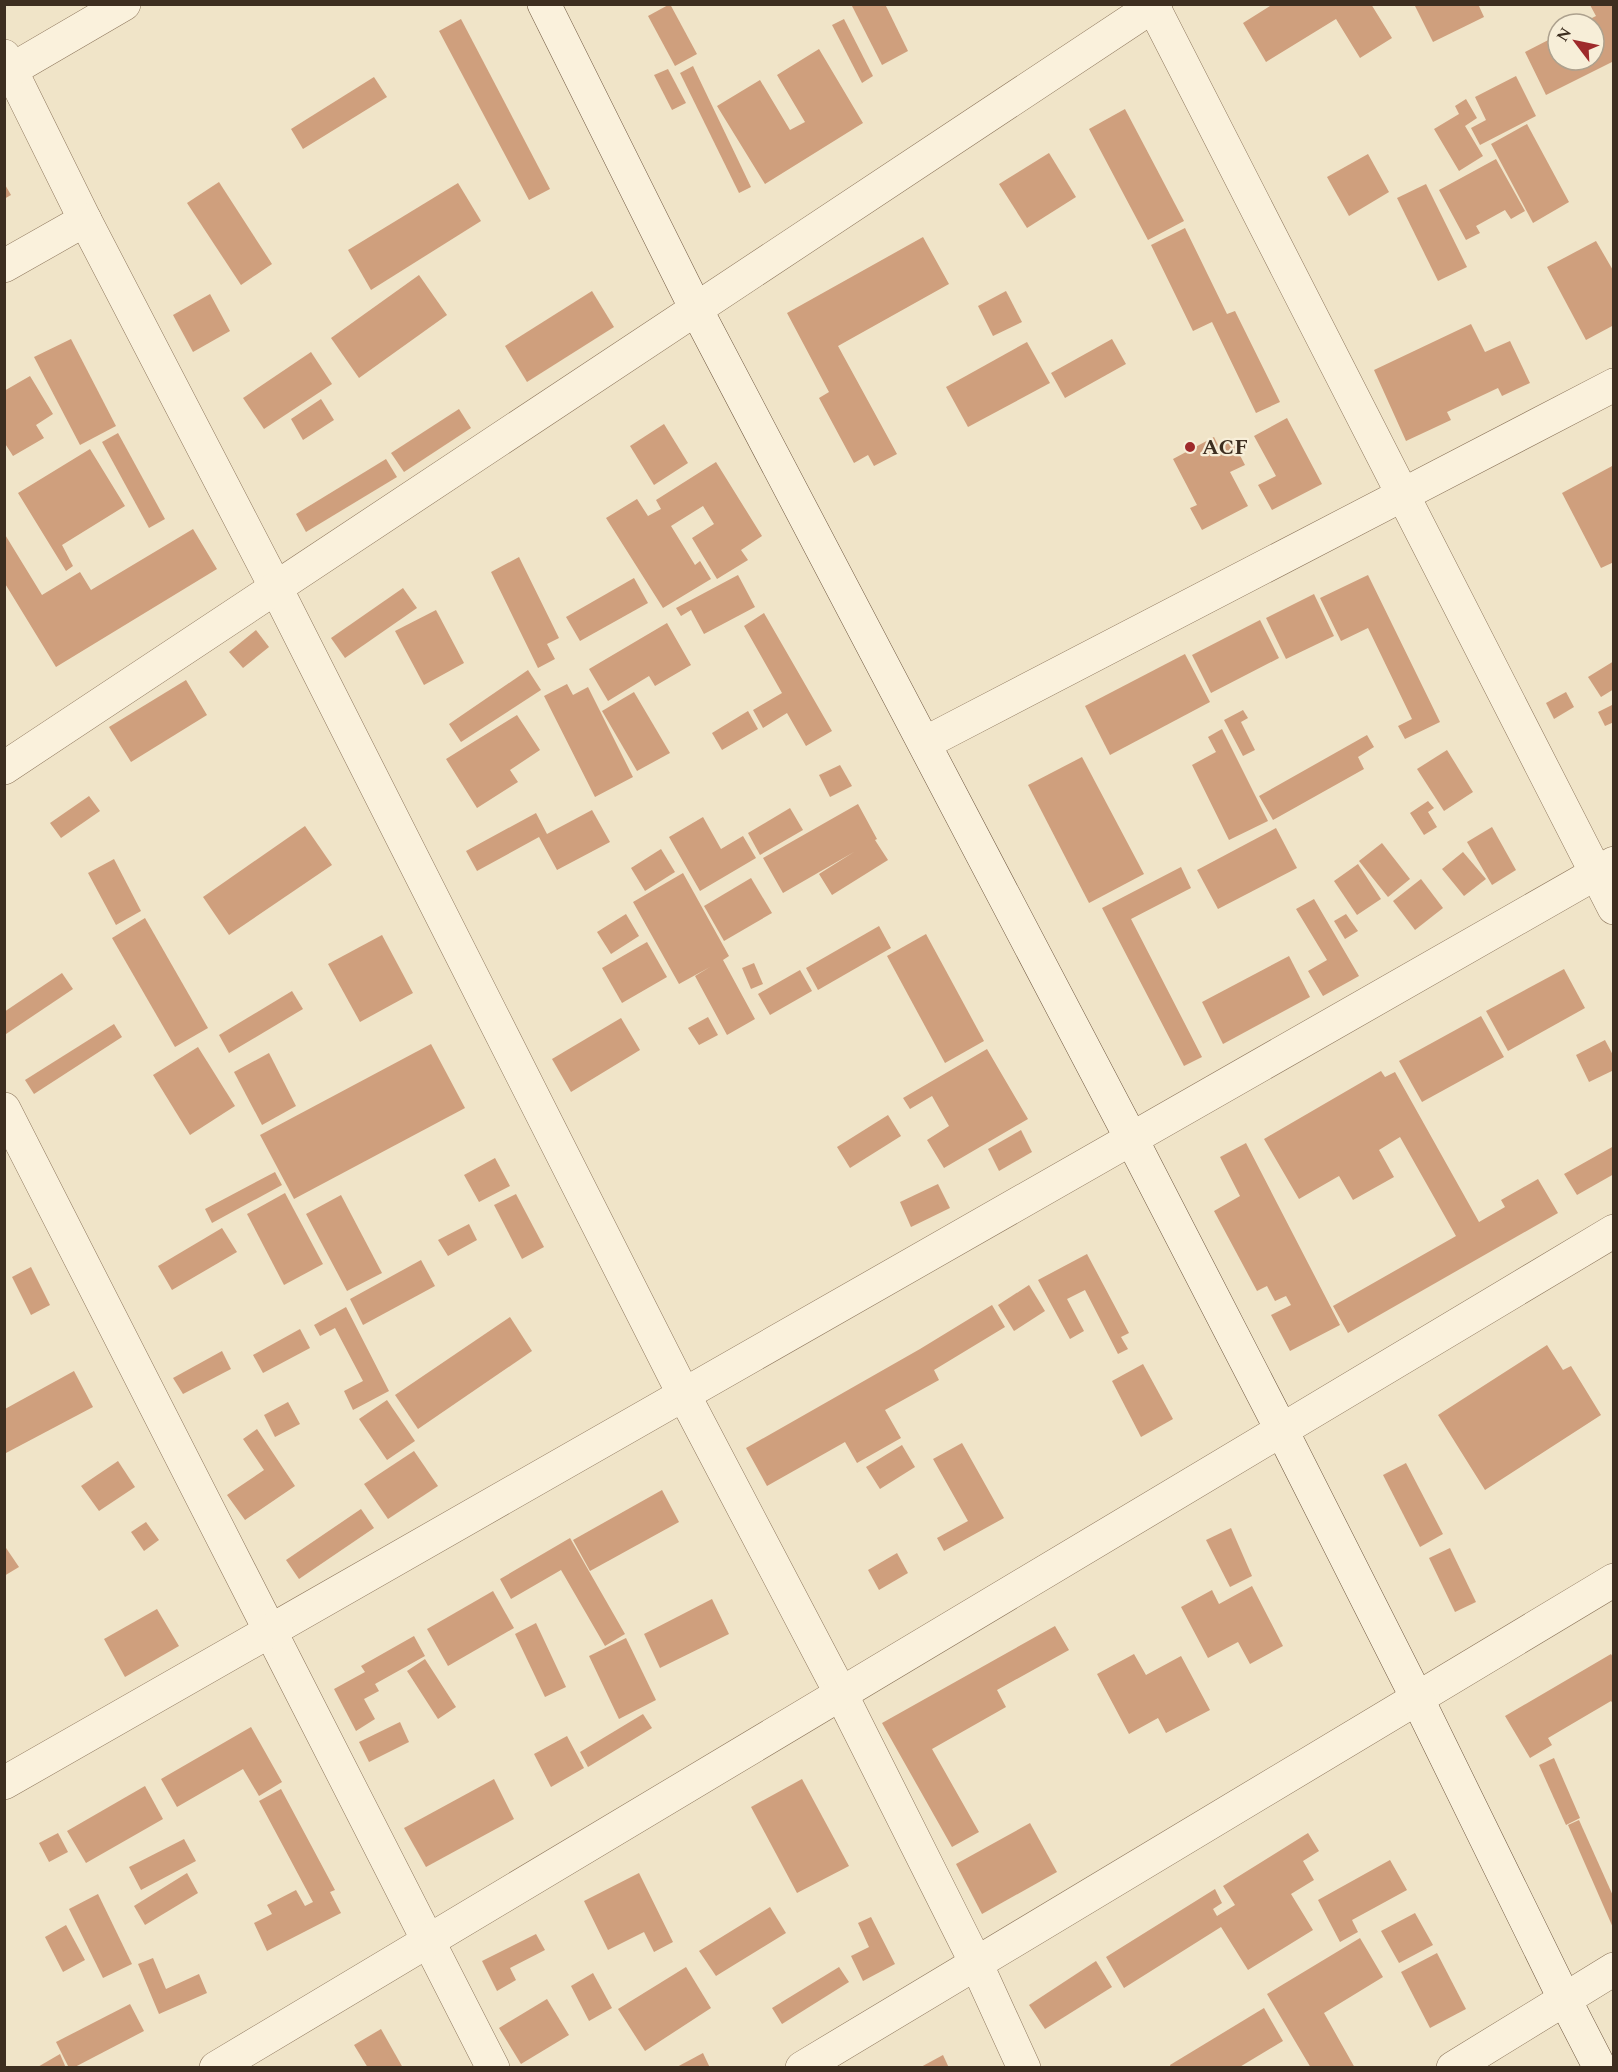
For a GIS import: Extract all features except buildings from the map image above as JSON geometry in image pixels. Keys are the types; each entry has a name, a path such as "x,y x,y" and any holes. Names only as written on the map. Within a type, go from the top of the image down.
{"street":[{"path":"124,4 7,67 276,588 683,1394 840,1692 976,1963 1024,2067"},
{"path":"544,4 696,309 925,743 1281,1429 1600,2067"},
{"path":"4,768 1153,5 1402,495 1605,868 1614,908"},
{"path":"4,266 85,220"},
{"path":"925,743 1614,385"},
{"path":"4,1783 1605,868"},
{"path":"4,1108 493,2067"},
{"path":"216,2067 1614,1231"},
{"path":"802,2067 1614,1580"},
{"path":"1453,2067 1614,1969"}],"place":[{"name":"ACF","path":"1190,447"}]}
